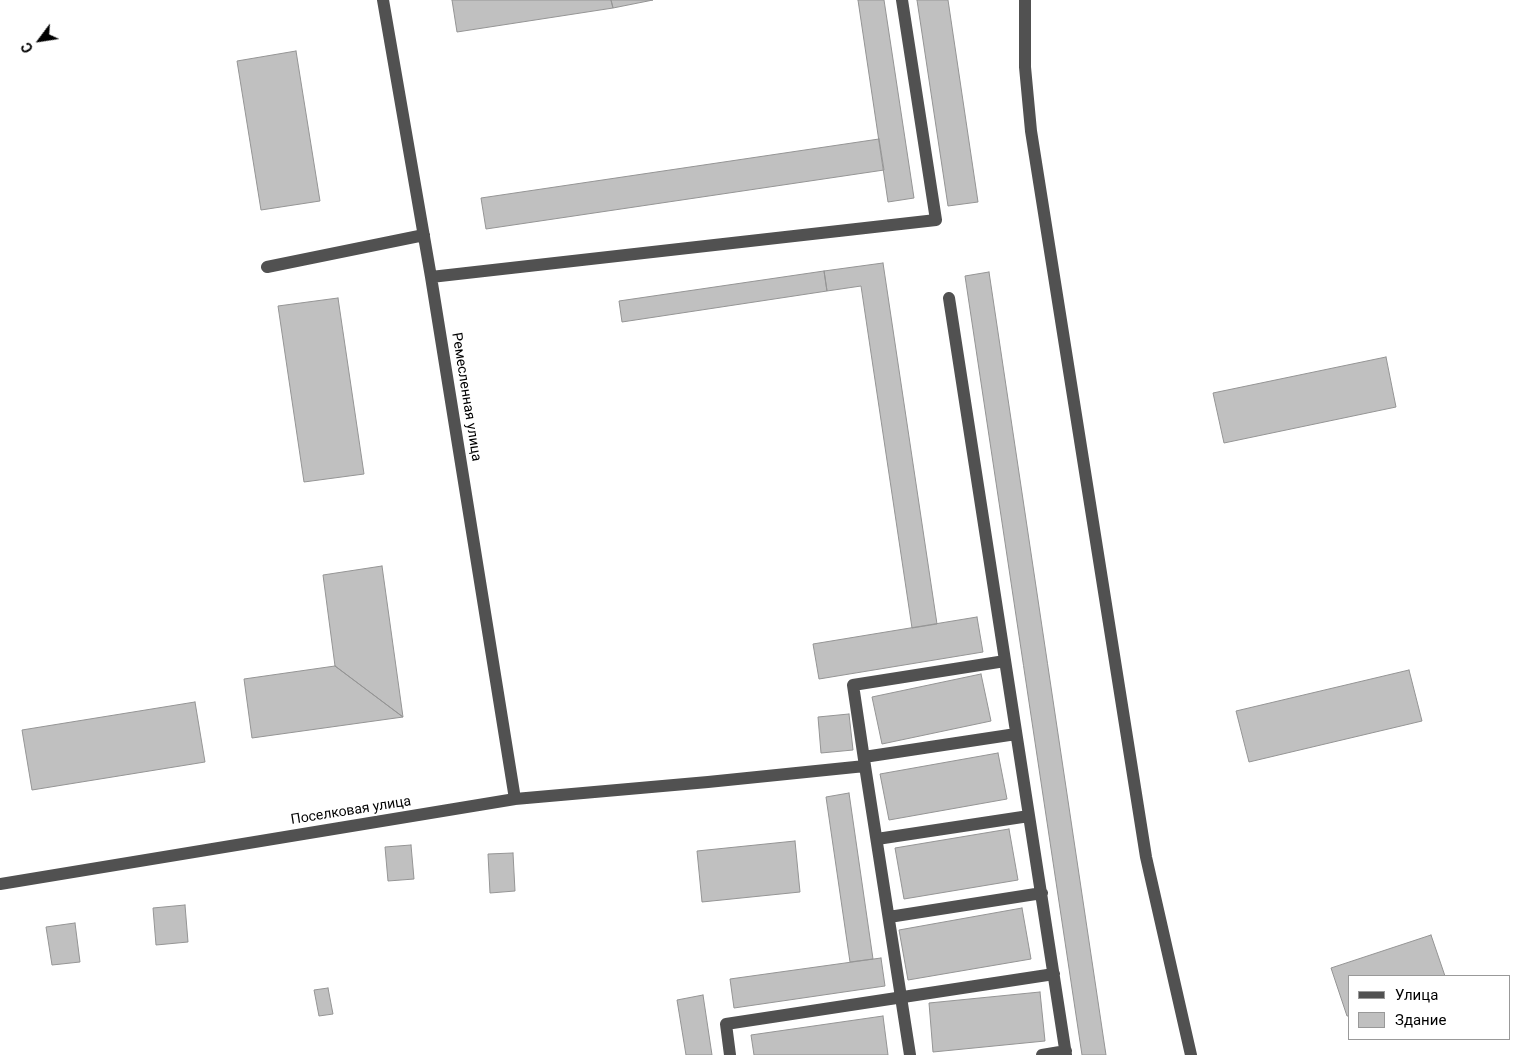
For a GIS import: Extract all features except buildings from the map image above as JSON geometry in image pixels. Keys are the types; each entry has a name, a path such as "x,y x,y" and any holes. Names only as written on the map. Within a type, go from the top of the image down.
{"street":[{"name":"Ремесленная улица","path":"383,0 431,277 515,798"},
{"path":"431,277 936,220 902,0"},
{"path":"1025,0 1026,67 1033,141 1146,857 1191,1055"},
{"path":"266,267 424,235"},
{"path":"949,298 1066,1053 1042,1055"},
{"path":"910,1055 853,684 1005,661"},
{"name":"Поселковая улица","path":"0,884 515,798 708,782 864,762 1016,734"},
{"path":"877,839 1029,816"},
{"path":"889,917 1042,893"},
{"path":"730,1055 726,1024 1054,974"}]}
